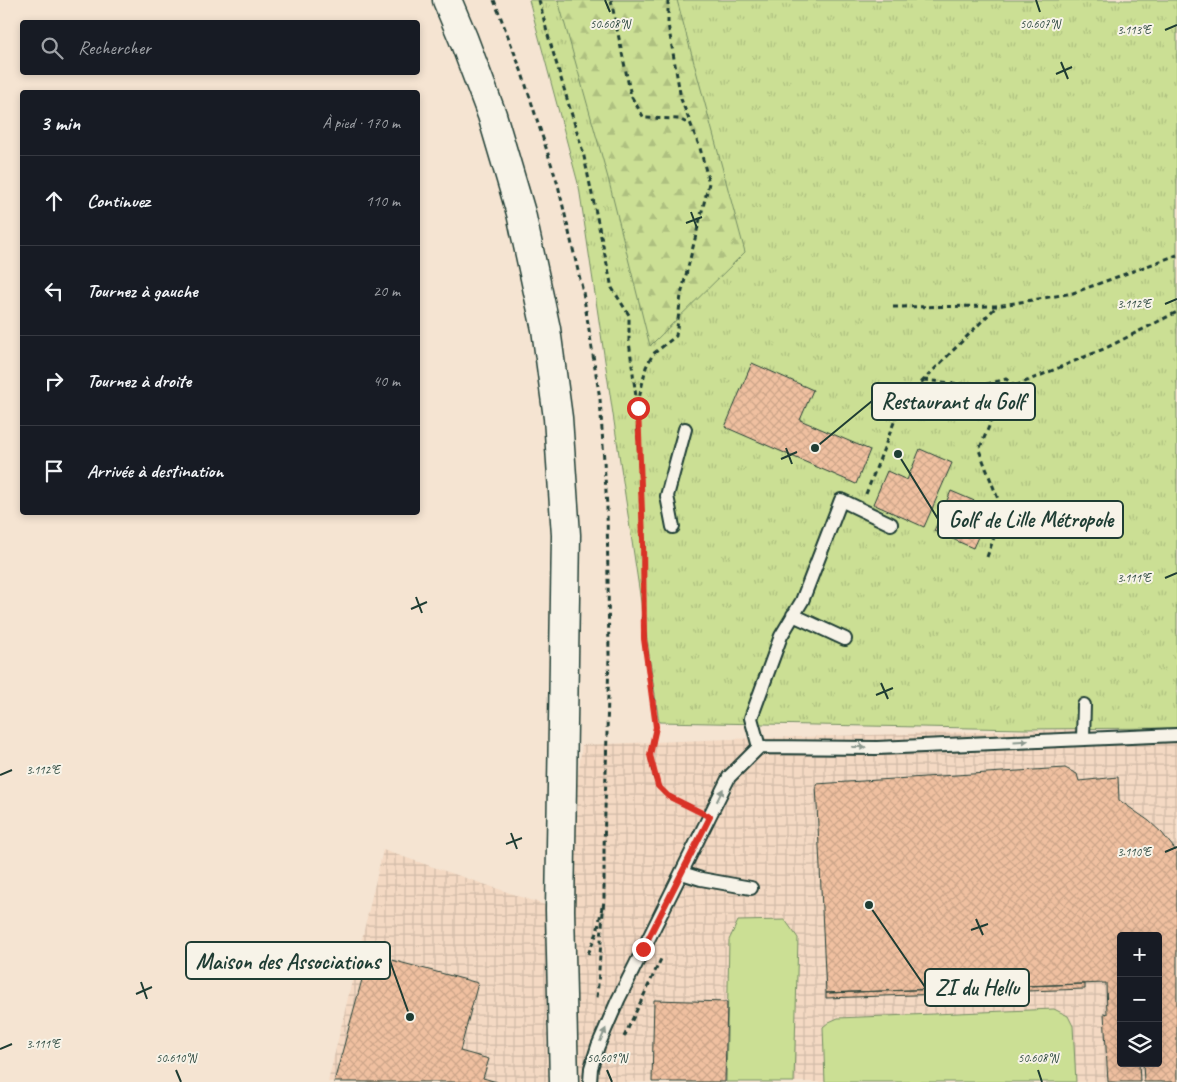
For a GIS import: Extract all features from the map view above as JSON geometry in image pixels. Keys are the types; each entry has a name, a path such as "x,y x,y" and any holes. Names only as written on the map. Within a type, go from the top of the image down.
{"main road":[{"path":"446,0 463,38 492,115 521,213 546,329 558,418 566,536 560,910 564,1082"},
{"path":"546,1082 560,910"}],"lane":[{"path":"673,527 667,496 685,429"},
{"path":"758,746 751,718 780,636 802,600 841,500 891,524"},
{"path":"793,615 845,639"},
{"path":"1083,738 1084,705"},
{"path":"590,1082 591,1068 604,1031 729,777 758,746 877,748 1177,735"},
{"path":"682,873 701,879 751,888"}],"path":[{"path":"539,0 583,152 612,288 629,315 629,341 638,408 643,539 644,639 656,727 650,755 658,786 668,796 710,817"},
{"path":"611,0 631,96 644,118 678,119 691,125"},
{"path":"638,408 646,367 653,354 676,336 682,294 709,183 700,148 681,99 668,24 668,0"},
{"path":"893,307 997,306 1073,293 1177,256"},
{"path":"861,510 902,402 997,306"},
{"path":"987,557 1003,512 979,450 993,417 1015,386 1106,348 1177,312"},
{"path":"924,380 980,386 1006,379 1015,386"},
{"path":"597,1003 604,897"},
{"path":"622,1043 664,954"}],"shaded area":[{"path":"1078,729 1177,739 1177,1082 328,1082 383,850 560,910 582,745"}],"green space":[{"path":"529,0 1177,0 1177,728 1025,729 659,722 579,187"},
{"path":"558,0 677,0 745,252 650,346 608,178"},
{"path":"785,920 798,938 794,1082 726,1082 729,940 738,921"},
{"path":"1054,1009 1068,1016 1073,1026 1076,1082 825,1082 823,1027 838,1018"}],"building":[{"path":"752,363 813,390 800,420 870,450 856,484 725,427"},
{"path":"920,449 952,463 924,527 873,504 887,471 907,480"},
{"path":"951,491 991,508 973,548 934,531"},
{"path":"1065,768 1077,774 1079,781 1118,777 1119,800 1149,821 1162,833 1177,852 1177,1082 1144,1082 1143,1067 1162,1067 1162,932 1117,932 1117,1067 1139,1067 1140,1082 1108,1082 1104,1013 1107,1014 1106,983 826,993 816,784"},
{"path":"369,954 478,983 460,1051 489,1059 483,1078 497,1082 334,1082"},
{"path":"1085,984 1085,989 826,998 826,993"},
{"path":"654,1000 727,1002 725,1082 652,1082"}],"place":[{"name":"Restaurant du Golf","path":"815,448"},
{"name":"Golf de Lille Métropole","path":"898,454"},
{"name":"ZI du Hellu","path":"869,905"},
{"name":"Maison des Associations","path":"410,1017"}],"route":[{"path":"638,408 643,539 644,639 656,727 650,755 658,786 668,796 710,817 643,949"}]}
